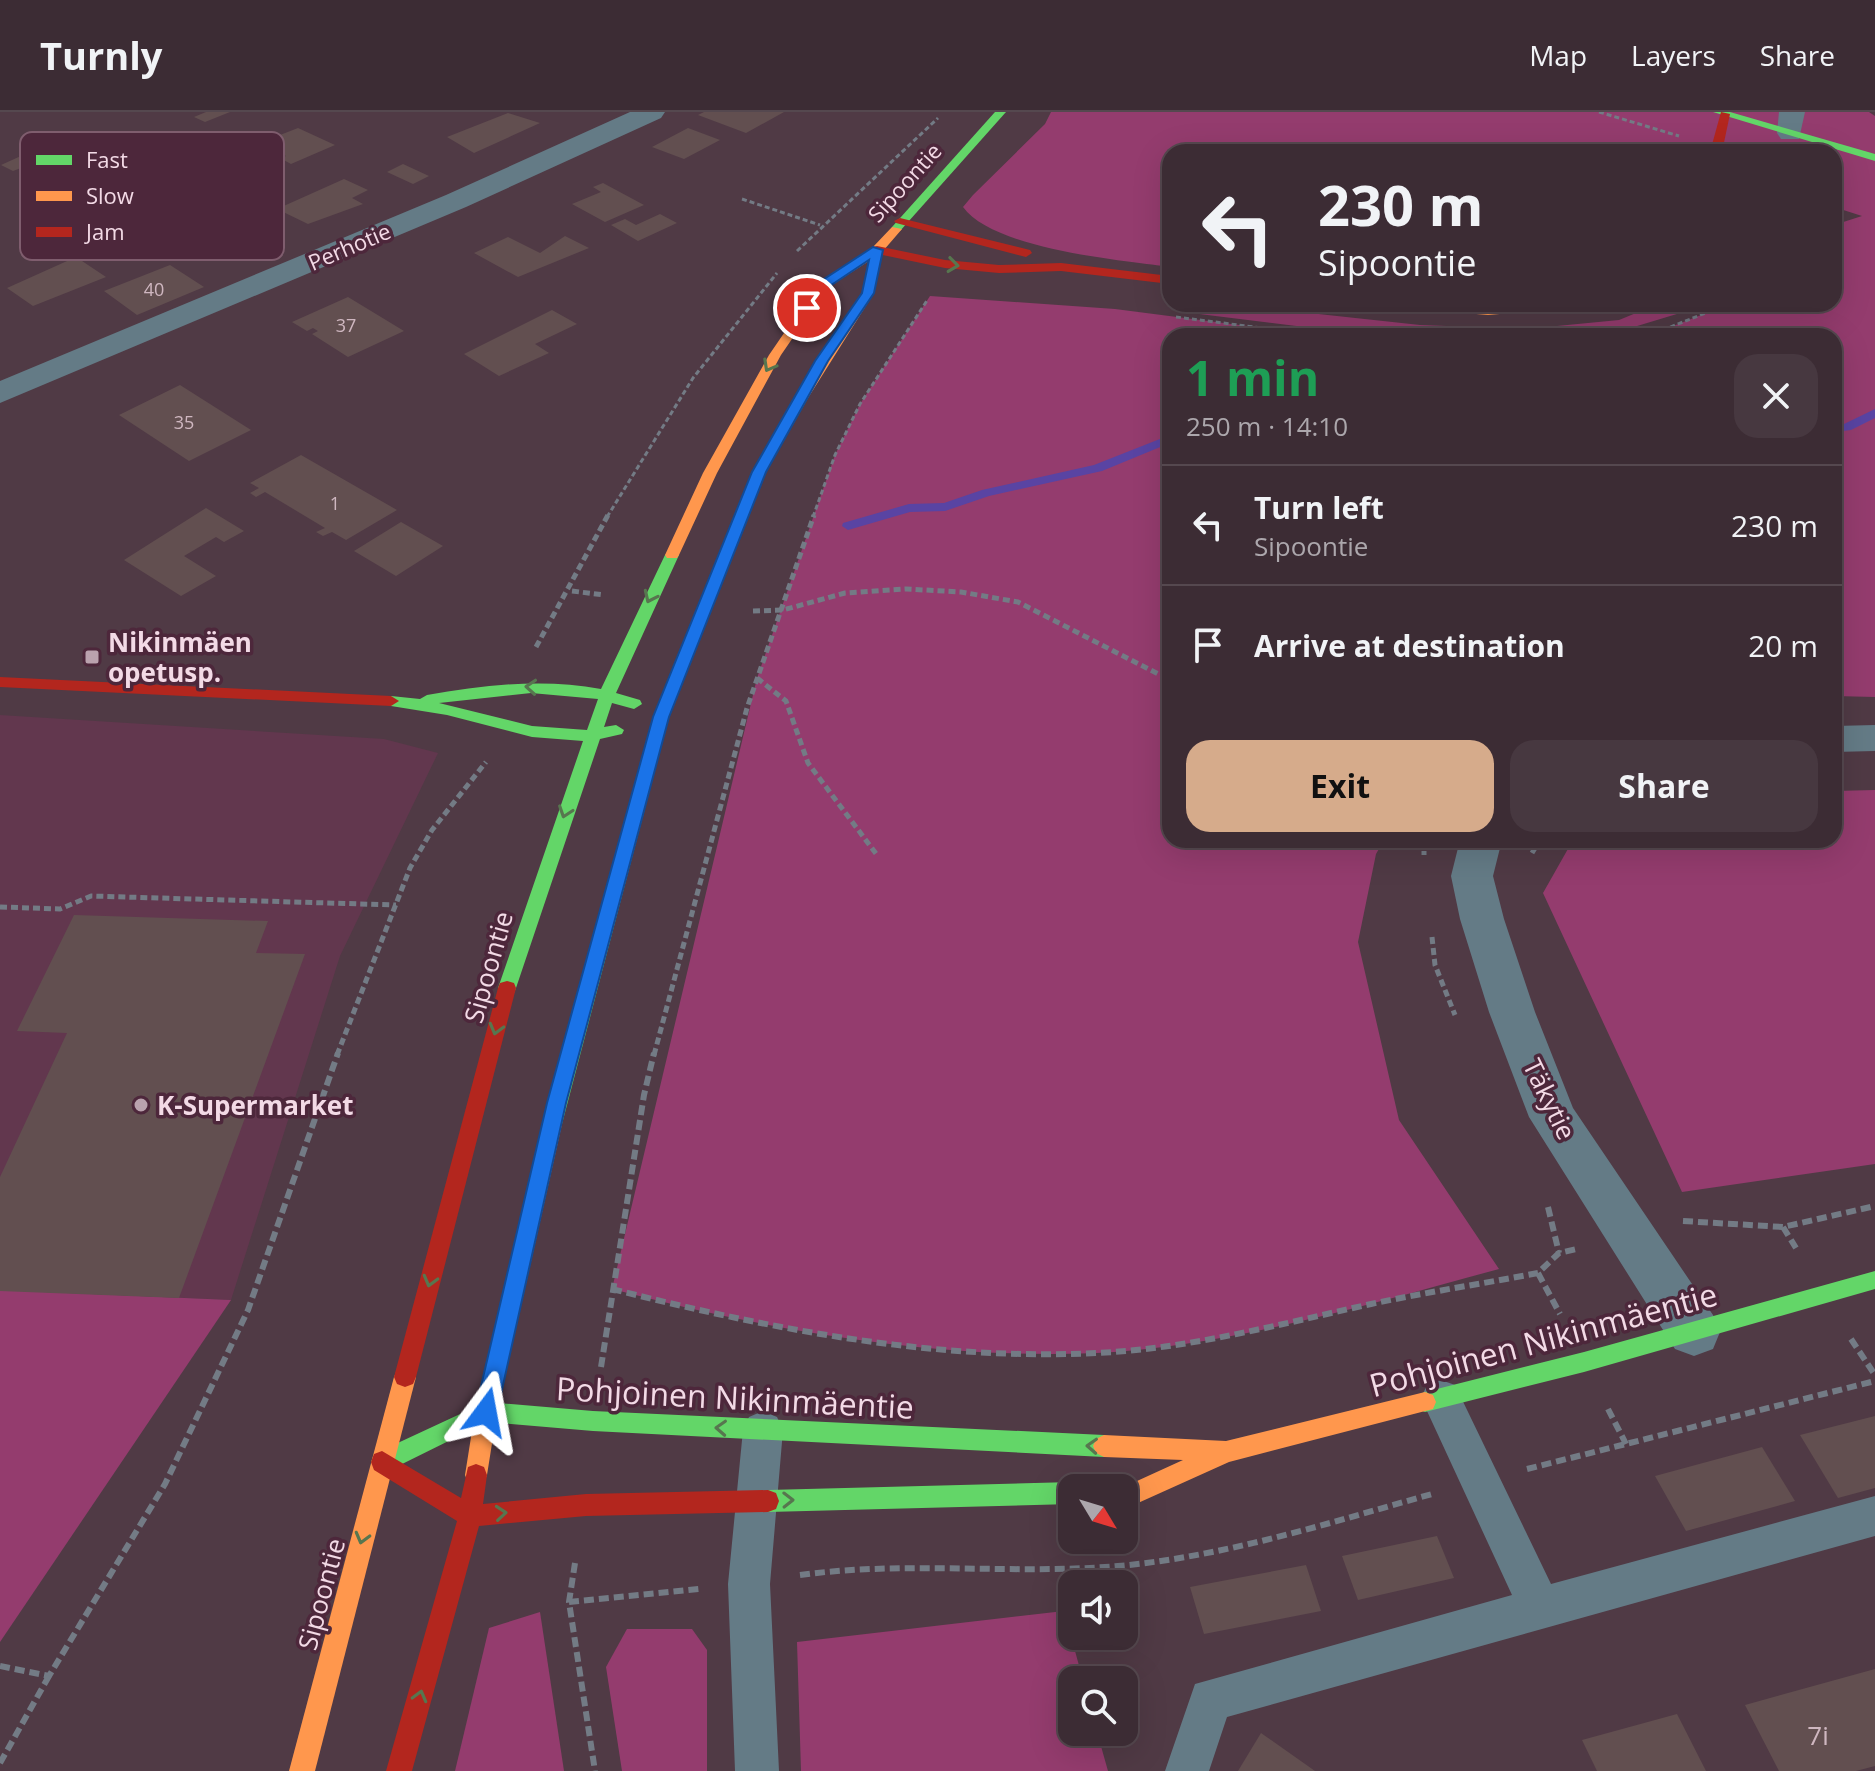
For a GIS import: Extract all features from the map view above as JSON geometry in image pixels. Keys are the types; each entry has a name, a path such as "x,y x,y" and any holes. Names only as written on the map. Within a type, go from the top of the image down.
{"street":[{"name":"Perhotie","path":"0,393 456,201 652,112"},
{"name":"Sipoontie","path":"302,1771 516,954 608,692 710,473 775,355 823,285 877,250 1001,112"},
{"path":"1717,144 1723,113 1875,140"},
{"path":"1785,125 1837,144"},
{"path":"1842,146 1875,158"},
{"path":"900,221 1012,247 1061,267"},
{"name":"Sipoontie","path":"399,1771 470,1516 486,1412 557,1103 661,717 759,472 822,361 868,293 877,250"},
{"path":"877,250 958,266 999,269 1061,267 1162,279"},
{"path":"0,682 416,702 518,686 608,692 661,717"},
{"path":"416,702 502,726 590,738 661,717"},
{"path":"1842,739 1875,738"},
{"name":"Täkytie","path":"1479,848 1472,876 1512,1012 1553,1117 1694,1332"},
{"name":"Pohjoinen Nikinmäentie","path":"1138,1492 1226,1452 1694,1332 1875,1280"},
{"name":"Pohjoinen Nikinmäentie","path":"382,1462 486,1412 763,1430 1226,1452"},
{"path":"382,1462 470,1516 586,1505 1058,1493"}],"lane":[{"path":"1441,1398 1540,1608"},
{"path":"757,1771 749,1584 763,1430"},
{"path":"1187,1771 1211,1700 1875,1516"}],"path":[{"path":"1599,112 1690,140"},
{"path":"742,199 820,225"},
{"path":"930,296 860,404 835,455 757,678 683,937 644,1095 612,1289 723,1318 857,1342 970,1353 1098,1353 1265,1331 1355,1308 1538,1273 1559,1253 1687,1220 1783,1227 1875,1206"},
{"path":"1668,328 1708,312"},
{"path":"535,649 572,591 621,491 672,412"},
{"path":"761,612 783,610 845,593 906,589 961,592 1018,602 1162,676"},
{"path":"757,678 786,701 808,763 877,855"},
{"path":"0,1763 165,1484 248,1310 354,1008 410,868 432,830 491,752"},
{"path":"1527,861 1535,848"},
{"path":"0,907 60,909 91,896 397,905"},
{"path":"1678,1213 1687,1220"},
{"path":"595,1771 569,1602 749,1584 843,1568 1085,1568 1207,1556 1480,1481 1875,1381"},
{"path":"0,1666 49,1676"}],"shaded area":[{"path":"1051,112 1869,112 1875,116 1875,697 1842,696 1842,328 1668,328 1709,312 1842,312 1842,222 1862,216 1842,210 1842,144 1162,144 1162,266 1028,243 978,221 963,207 1045,124"},
{"path":"930,296 1115,309 1262,328 1162,328 1162,848 1379,848 1358,942 1399,1120 1499,1269 1248,1333 1146,1349 1097,1353 975,1352 852,1339 731,1317 612,1289 757,678 835,455 860,404"},
{"path":"1183,312 1299,312 1420,325 1500,328 1313,328"},
{"path":"1638,312 1684,312 1630,328 1536,328 1619,320"},
{"path":"0,715 384,739 438,753 340,956 231,1300 0,1290"},
{"path":"1875,790 1875,1164 1682,1192 1543,893 1568,848 1842,848 1842,791"},
{"path":"0,1290 231,1300 0,1642"},
{"path":"540,1612 564,1771 455,1771 489,1628"},
{"path":"1058,1612 1058,1650 1075,1650 1079,1666 1058,1666 1058,1746 1101,1746 1108,1771 801,1771 797,1642"},
{"path":"627,1629 692,1629 707,1650 707,1771 622,1771 606,1667"}],"building":[{"path":"206,112 230,112 205,122 194,117"},
{"path":"704,112 784,112 746,133 698,115"},
{"path":"508,113 540,123 474,153 447,137"},
{"path":"298,128 335,145 291,164 284,160 284,133"},
{"path":"688,128 720,140 684,159 652,147"},
{"path":"20,156 20,168 13,171 1,165"},
{"path":"403,164 429,176 413,184 387,172"},
{"path":"344,179 368,190 352,198 363,204 308,224 284,212 284,206"},
{"path":"603,183 644,205 605,222 572,204 601,192 593,187"},
{"path":"660,214 677,223 638,241 611,225 625,219 636,225"},
{"path":"565,236 589,248 518,277 474,253 508,237 540,253"},
{"path":"69,260 80,260 106,277 33,306 7,288"},
{"path":"170,265 204,287 137,315 104,291"},
{"path":"348,297 404,331 348,357 312,334 318,331 313,328 307,331 292,322"},
{"path":"552,310 577,324 535,344 549,353 499,376 464,354"},
{"path":"180,385 251,430 189,461 119,415"},
{"path":"301,455 397,510 346,540 332,532 323,536 316,532 325,528 265,492 256,497 250,493 259,488 250,483"},
{"path":"206,508 244,531 224,542 216,537 184,556 216,576 181,596 124,560"},
{"path":"401,522 443,546 396,576 354,551"},
{"name":"K-Supermarket","path":"74,915 268,921 256,953 305,954 179,1298 0,1291 0,1177 67,1033 17,1031"},
{"path":"1875,1416 1875,1488 1838,1498 1800,1435"},
{"path":"1762,1447 1795,1501 1686,1531 1655,1476"},
{"path":"1437,1536 1454,1578 1358,1600 1342,1556"},
{"path":"1306,1565 1321,1611 1204,1634 1190,1587"},
{"path":"1875,1669 1875,1766 1856,1771 1779,1771 1745,1705"},
{"path":"1677,1714 1706,1771 1597,1771 1582,1740"},
{"path":"1261,1733 1315,1771 1238,1771"}],"waterway":[{"path":"1842,427 1875,413"},
{"path":"848,526 909,508 945,507 986,493 1098,468 1162,442"}],"traffic: fast":[{"path":"896,229 1001,112"},
{"path":"1718,112 1827,144"},
{"path":"1842,148 1875,158"},
{"path":"552,1124 661,717 759,472 801,398"},
{"path":"507,988 608,692 672,555"},
{"path":"427,700 505,689 557,688 608,696 634,704"},
{"path":"391,701 419,704 560,736 616,730"},
{"path":"1425,1402 1584,1362 1875,1280"},
{"path":"382,1462 486,1412 593,1421 1104,1446"},
{"path":"768,1501 1058,1493"}],"traffic: slow":[{"path":"672,555 710,473 775,355 823,285 877,250 896,229"},
{"path":"801,398 868,293 877,250"},
{"path":"476,1475 486,1412 552,1124"},
{"path":"302,1771 405,1377"},
{"path":"1138,1492 1226,1452 1425,1402"},
{"path":"1104,1446 1226,1452"}],"traffic: jam":[{"path":"1718,144 1725,114"},
{"path":"900,221 1026,253"},
{"path":"877,250 945,264 999,269 1061,267 1162,279"},
{"path":"0,682 391,701"},
{"path":"405,1377 507,988"},
{"path":"382,1462 470,1516 586,1505 768,1501"},
{"path":"399,1771 470,1516 476,1475"}],"place":[{"name":"Nikinmäen opetusp.","path":"92,657"},
{"name":"K-Supermarket","path":"141,1105"}],"route":[{"path":"486,1412 557,1103 661,717 759,472 822,361 868,293 875,272 877,250 823,285 807,308"}]}
